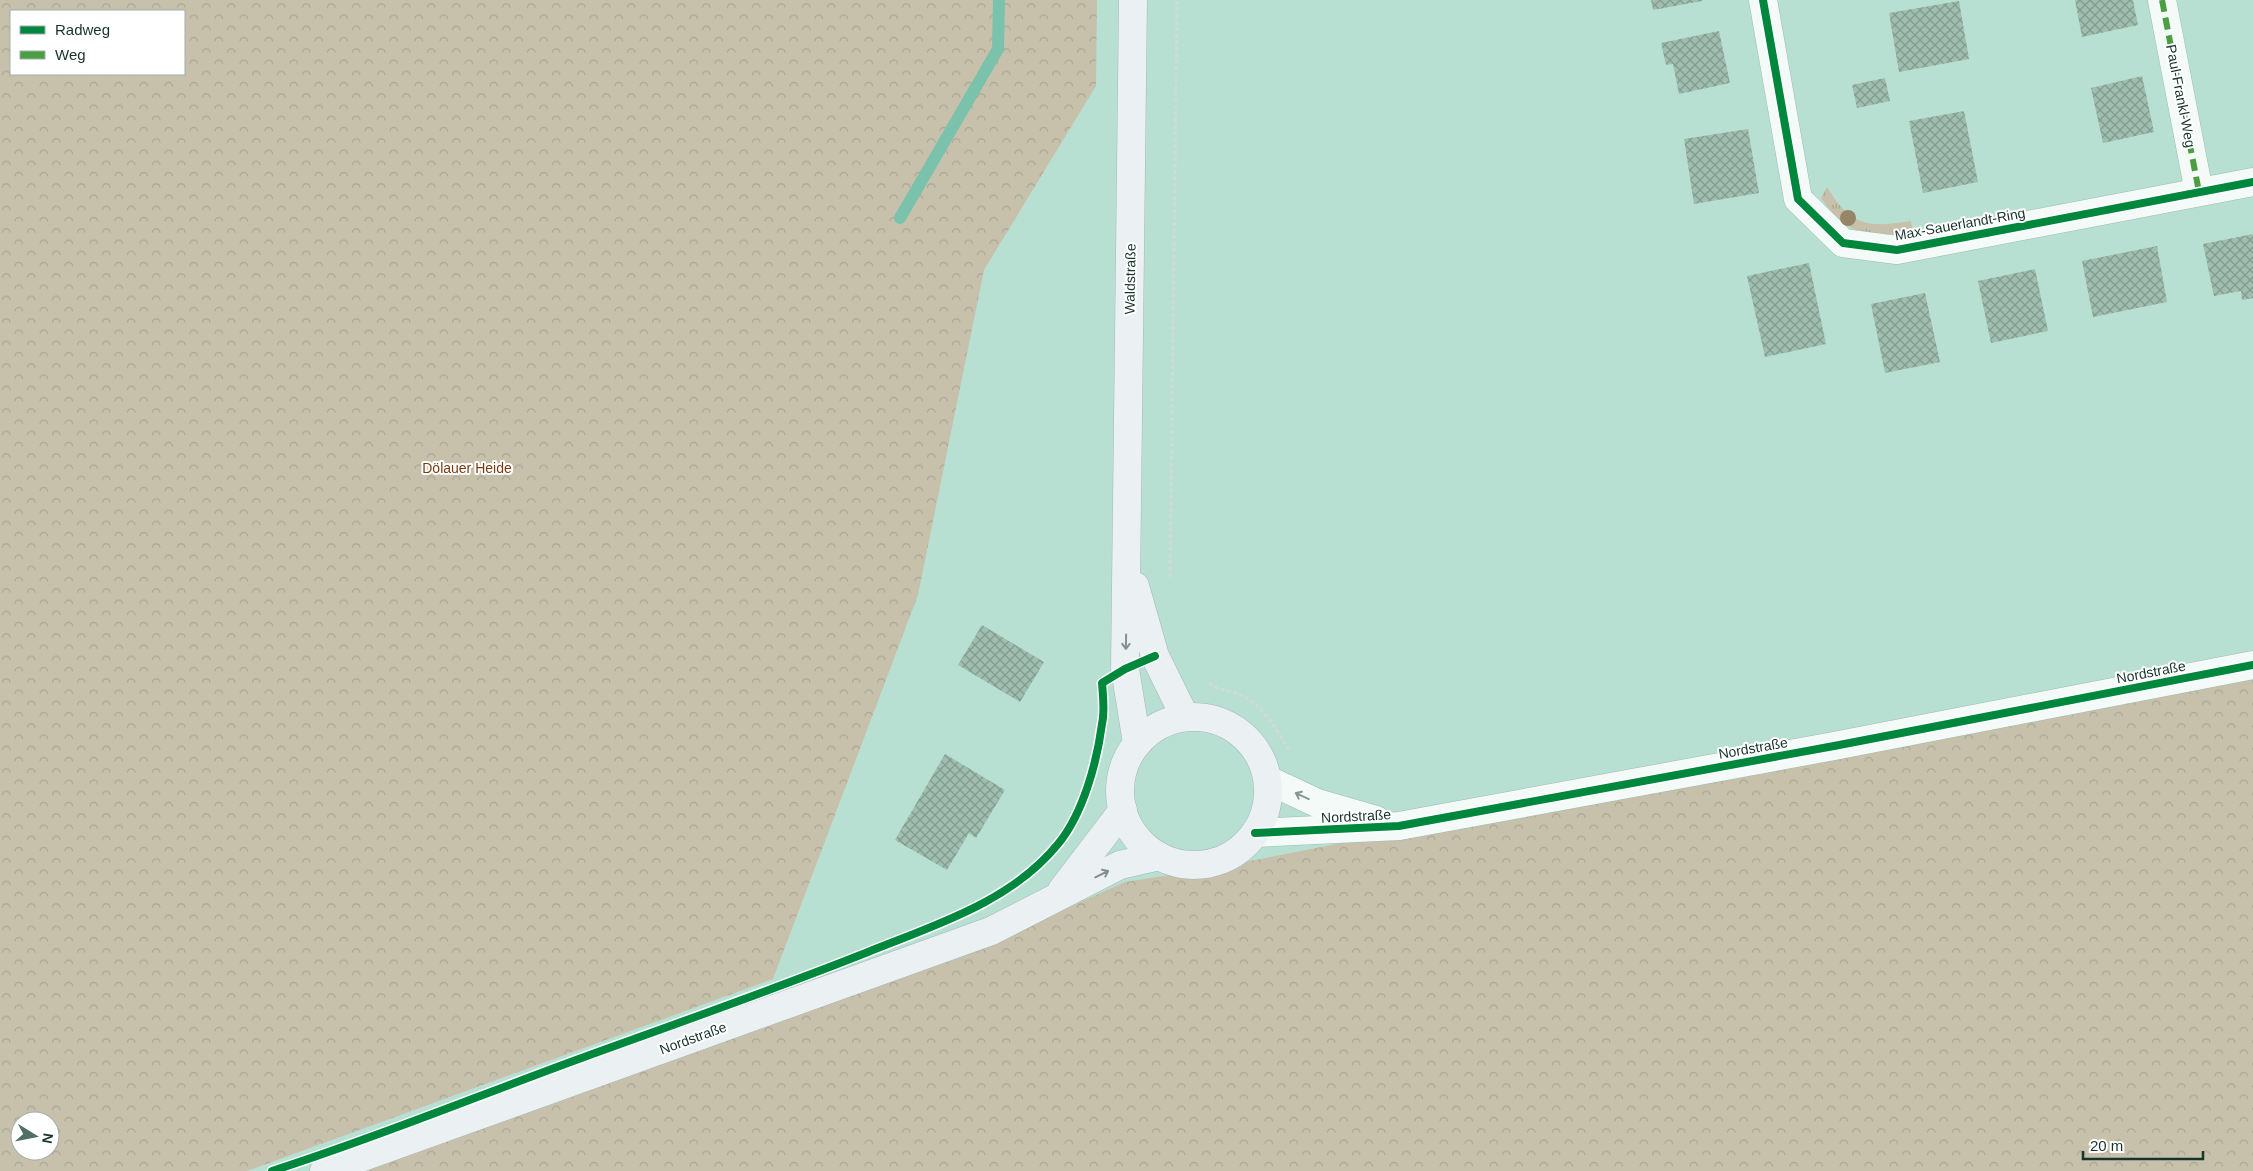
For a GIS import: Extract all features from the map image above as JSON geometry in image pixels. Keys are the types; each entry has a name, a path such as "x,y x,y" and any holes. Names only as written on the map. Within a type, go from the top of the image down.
{"main road":[{"name":"Waldstraße","path":"1133,0 1125,669 1137,743"},
{"name":"Waldstraße","path":"1127,558 1155,656 1185,717"},
{"path":"1185,717 1208,718 1230,725 1248,739 1261,758 1268,780 1268,799 1264,817 1255,833 1243,846 1228,857 1212,863 1194,865 1176,863 1159,856 1142,844 1130,829 1123,810 1120,787 1126,764 1137,743 1151,730 1167,721 1185,717"},
{"name":"Nordstraße","path":"1058,896 1123,810"},
{"name":"Nordstraße","path":"324,1171 991,931 1120,865 1159,856"}],"street":[{"name":"Max-Sauerlandt-Ring","path":"1763,0 1798,199 1843,243 1897,250 2253,182"},
{"name":"Paul-Frankl-Weg","path":"2162,0 2199,192"},
{"name":"Nordstraße","path":"1255,833 1399,826 1834,746 2253,665"},
{"name":"Nordstraße","path":"1268,780 1317,803 1399,826"}],"path":[{"path":"1170,587 1176,0"},
{"path":"1208,681 1214,687 1244,696 1273,722 1293,758"}],"green space":[{"name":"Dölauer Heide","path":"0,0 1097,0 1096,86 984,270 918,595 773,979 247,1171 0,1171"},
{"path":"1827,187 1844,210 1853,217 1871,224 1911,221 1913,232 1884,235 1860,232 1850,227 1830,210 1821,198"},
{"path":"2253,665 2253,1171 365,1171 1005,936 1125,882 1214,868"}],"building":[{"path":"1651,0 1702,0 1702,1 1653,10"},
{"path":"2075,0 2133,0 2138,25 2082,37"},
{"path":"1959,1 1969,59 1899,72 1889,13"},
{"path":"1719,31 1730,83 1679,94 1673,64 1666,65 1661,43"},
{"path":"2142,76 2154,132 2103,143 2091,88"},
{"path":"1885,78 1890,101 1857,108 1852,85"},
{"path":"1964,111 1978,182 1923,193 1909,121"},
{"path":"1748,129 1759,193 1694,204 1684,139"},
{"path":"2253,234 2253,298 2242,300 2241,291 2214,296 2203,244"},
{"path":"2157,246 2167,302 2093,317 2082,261"},
{"path":"1809,263 1826,344 1765,357 1747,276"},
{"path":"2035,269 2048,331 1991,343 1978,281"},
{"path":"1925,293 1940,362 1885,373 1871,304"},
{"path":"982,625 1044,662 1020,702 958,665"},
{"path":"945,754 1005,790 976,838 969,833 947,870 895,840"}],"waterway":[{"path":"900,218 998,49 999,0"}],"marked path":[{"path":"2162,0 2199,192"}],"cycle path":[{"path":"1763,0 1798,199 1843,243 1897,250 2253,182"},
{"path":"272,1171 391,1130 548,1070 798,979 919,932 995,897 1018,882 1039,864 1058,844 1075,818 1088,787 1097,755 1104,704 1102,683 1125,669 1155,656"},
{"path":"1255,833 1399,826 1834,746 2253,665"}]}
